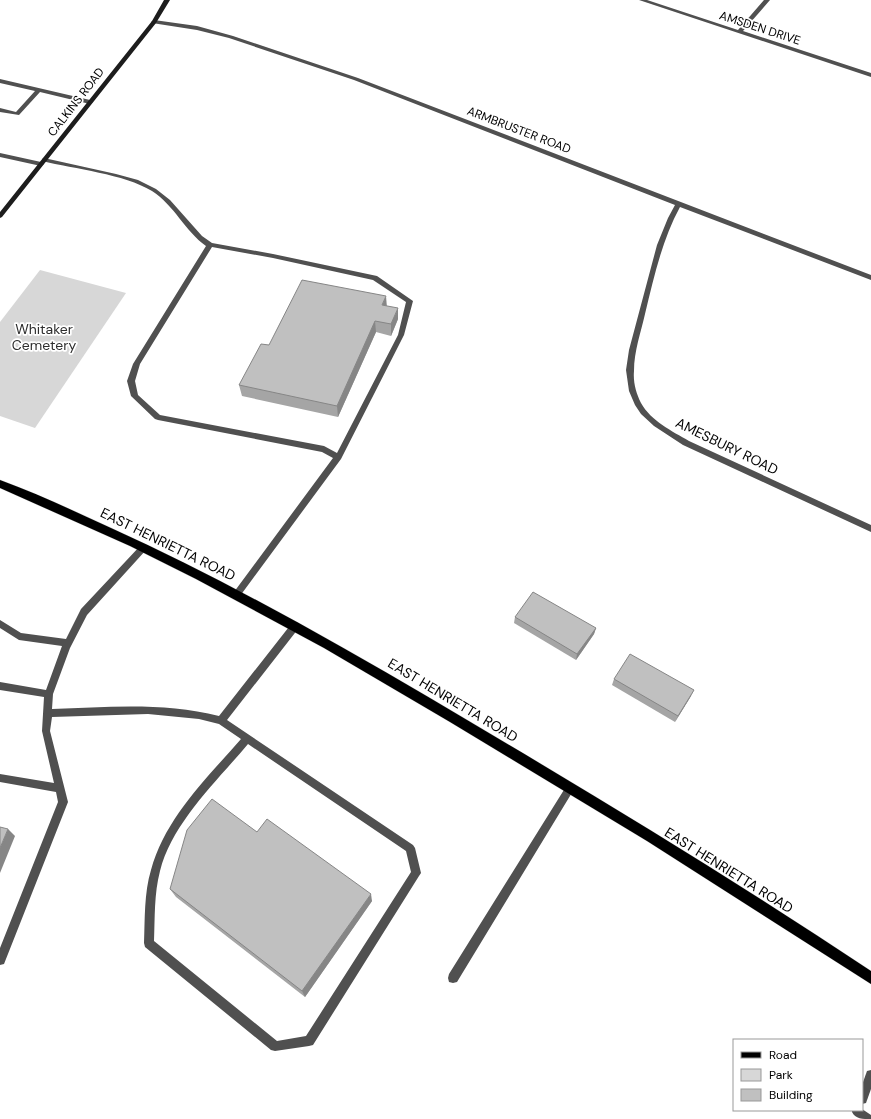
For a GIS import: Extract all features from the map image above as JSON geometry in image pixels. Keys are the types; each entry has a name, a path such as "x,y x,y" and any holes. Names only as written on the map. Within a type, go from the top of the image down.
{"main road":[{"name":"CALKINS ROAD","path":"0,216 154,22 167,0"},
{"name":"EAST HENRIETTA ROAD","path":"0,484 72,513 237,594 396,683 570,788 871,978"}],"street":[{"name":"AMSDEN DRIVE","path":"642,0 871,75"},
{"path":"739,32 767,0"},
{"name":"ARMBRUSTER ROAD","path":"154,22 197,28 260,45 472,123 678,205 871,278"},
{"path":"0,82 90,102"},
{"path":"0,110 17,114 39,90"},
{"path":"0,155 114,175 136,182 154,190 168,201 200,238 210,245 273,256 375,278 410,301 401,335 338,457 237,594"},
{"name":"AMESBURY ROAD","path":"678,205 668,221 661,240 633,350 630,370 631,386 642,411 662,428 686,443 871,529"},
{"path":"210,245 137,364 131,381 136,396 158,417 324,449 338,457"},
{"path":"0,960 63,802 46,731 49,694 68,643 84,612 143,548"},
{"path":"0,624 19,636 68,643"},
{"path":"221,721 295,626"},
{"path":"0,686 49,694"},
{"path":"48,713 148,710 199,715 221,721 247,738 410,848 416,873 309,1041 275,1046 149,943 150,903 158,862 181,817 247,738"},
{"path":"0,778 60,788"},
{"path":"453,978 570,788"},
{"path":"863,1095 871,1075"},
{"path":"856,1114 867,1119"}],"green space":[{"name":"Whitaker Cemetery","path":"40,270 126,293 35,428 0,416 0,322"}],"building":[{"path":"302,280 386,296 382,305 398,308 391,324 375,321 337,406 239,385 261,344 269,345"},
{"path":"533,592 596,628 577,654 515,617"},
{"path":"630,654 694,690 678,716 614,679"},
{"path":"212,799 257,832 267,819 371,894 302,991 170,889 187,830"},
{"path":"0,827 8,829 0,848"}]}
